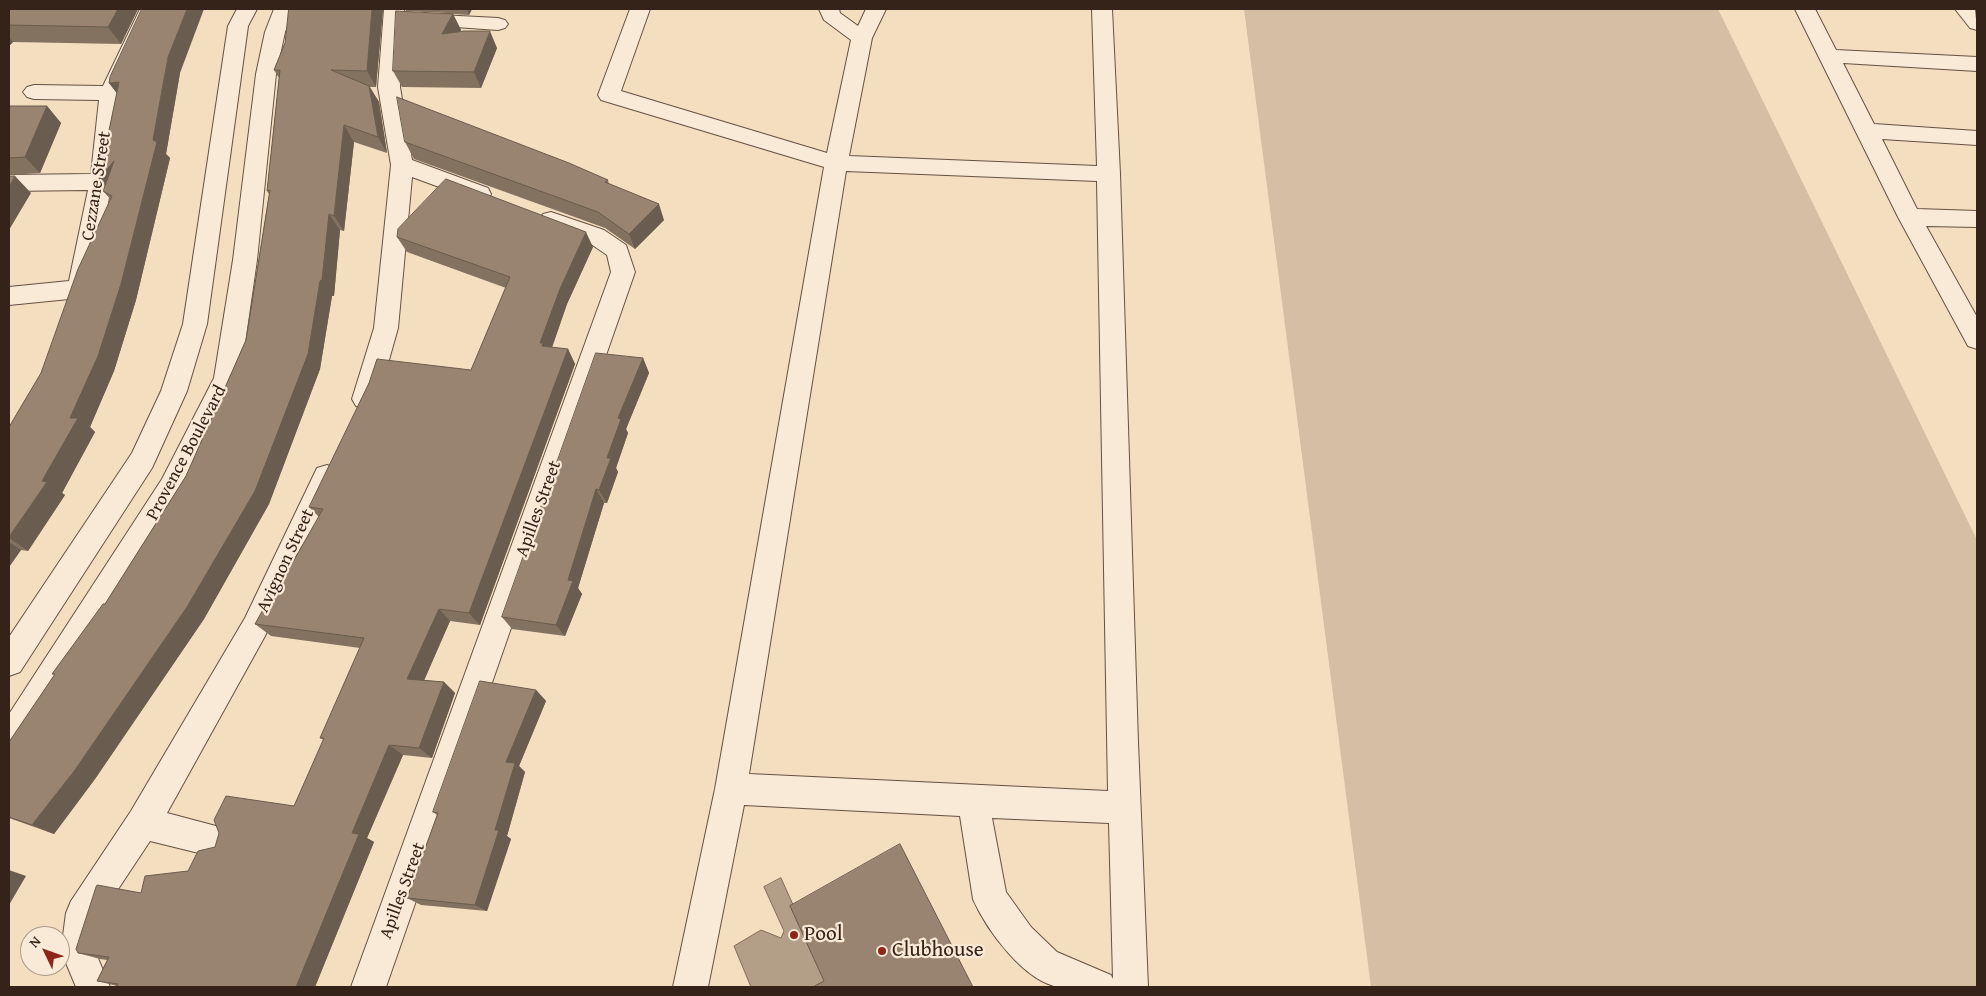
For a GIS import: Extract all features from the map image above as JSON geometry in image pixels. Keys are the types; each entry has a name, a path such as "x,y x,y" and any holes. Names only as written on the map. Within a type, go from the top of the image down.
{"street":[{"name":"Cezzane Street","path":"69,316 79,289 100,182 110,93 150,9"},
{"name":"Provence Boulevard","path":"9,662 61,586 142,460 174,391 195,324 238,26 247,9"},
{"name":"Provence Boulevard","path":"9,741 172,487 227,378 246,250 266,74 275,32 284,9"},
{"path":"640,9 609,95 836,163 1109,174"},
{"path":"829,9 831,16 862,38"},
{"path":"690,987 731,789 836,163 862,38 876,9"},
{"path":"1102,9 1109,174 1124,808 1131,987"},
{"path":"1805,9 1910,217 1968,309 1977,339"},
{"path":"1965,9 1977,24"},
{"path":"353,422 366,397 386,328 402,165 389,87 393,14 498,24"},
{"path":"1828,56 1977,64"},
{"path":"34,92 110,93"},
{"path":"1866,131 1977,138"},
{"path":"402,165 504,202"},
{"path":"9,183 100,182"},
{"name":"Apilles Street","path":"368,987 623,272 618,251 596,236 531,212"},
{"path":"1910,217 1977,219"},
{"path":"9,296 79,289"},
{"name":"Avignon Street","path":"93,987 93,982 78,951 83,913 143,823 255,627 337,456"},
{"path":"731,789 1124,808"},
{"path":"973,800 990,899 1019,939 1044,964 1099,987"},
{"path":"143,823 218,842"}],"shaded area":[{"path":"1244,9 1718,9 1977,540 1977,987 1371,987"},
{"name":"Pool","path":"781,878 830,987 751,987 734,946 761,930 781,938 784,931 764,887"}],"building":[{"path":"9,9 118,9 108,27 9,25"},
{"path":"142,9 187,9 168,57 153,140 157,142 121,284 98,356 70,418 78,418 42,481 47,482 9,537 9,427 41,373 78,269 112,196 103,191 114,161 99,179 119,82 109,83 110,77"},
{"path":"289,9 372,9 367,71 331,70 369,86 378,137 344,125 334,216 329,214 322,280 320,281 308,354 255,491 187,607 75,770 32,825 9,817 9,742 55,674 52,674 103,604 105,604 186,476 246,340 270,190 267,191 280,70 274,70 285,43"},
{"path":"396,11 453,14 442,34 464,31 490,31 474,72 393,71"},
{"path":"397,97 569,163 608,180 605,182 659,204 629,234 598,212 405,142"},
{"path":"9,106 47,106 25,157 9,158"},
{"path":"9,176 15,176 9,187"},
{"path":"446,179 586,232 560,289 540,343 543,343 542,346 568,349 469,613 439,609 407,679 444,682 419,748 389,745 352,833 359,834 296,987 116,987 118,984 97,981 109,957 78,953 76,949 97,885 141,893 145,876 188,871 198,851 215,847 219,833 214,820 226,796 294,806 324,738 320,738 364,638 255,624 286,568 289,569 323,509 309,507 369,383 377,359 471,370 510,277 397,237 398,229"},
{"path":"596,353 643,358 618,418 621,419 607,458 611,458 599,490 596,489 568,580 573,581 556,625 502,617"},
{"path":"480,681 536,690 506,762 515,763 495,830 499,830 475,905 407,898 438,813 433,812"},
{"name":"Clubhouse","path":"900,844 973,987 813,987 824,981 790,906"}],"place":[{"name":"Pool","path":"794,935"},
{"name":"Clubhouse","path":"882,951"}]}
